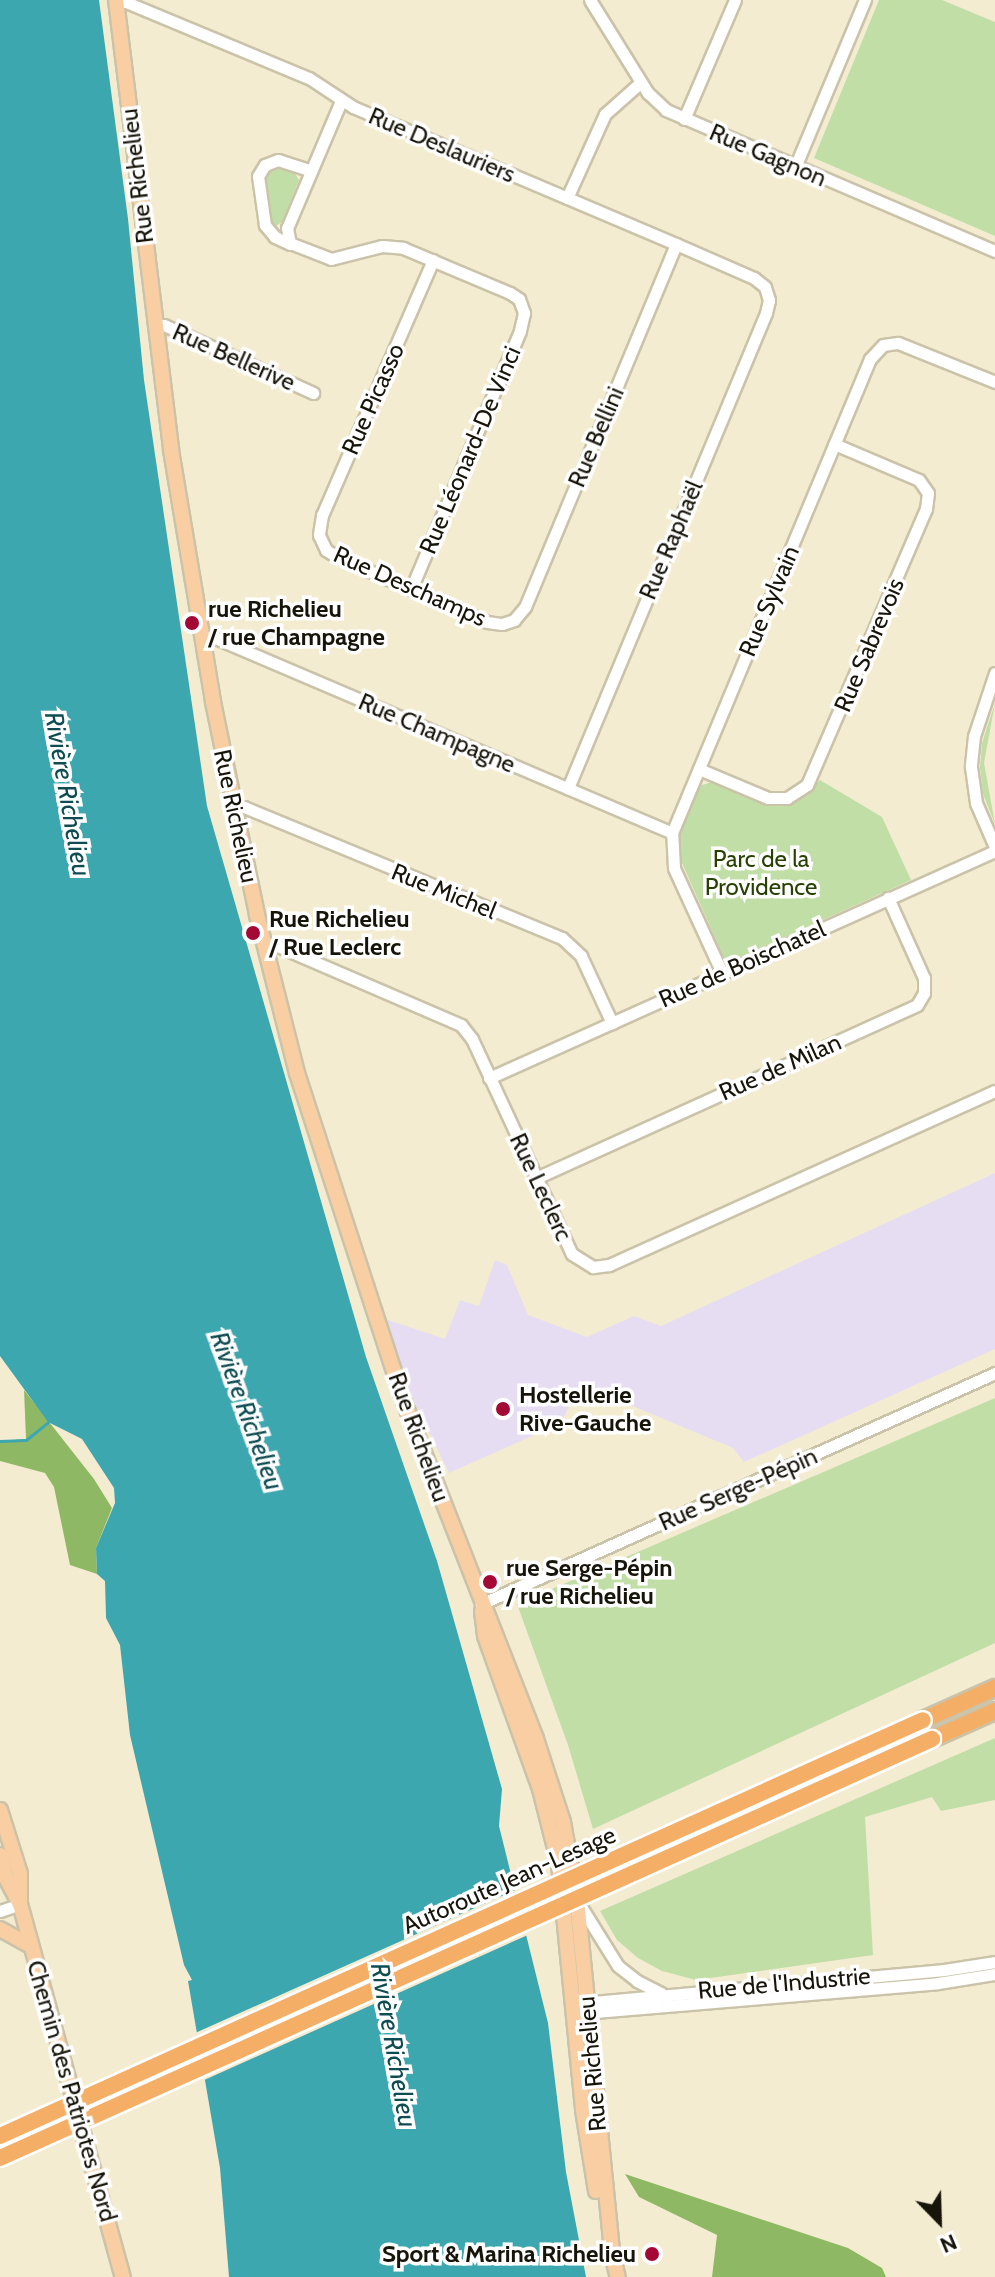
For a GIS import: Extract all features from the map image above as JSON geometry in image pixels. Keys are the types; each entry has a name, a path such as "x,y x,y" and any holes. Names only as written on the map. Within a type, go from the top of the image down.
{"highway":[{"name":"Autoroute Jean-Lesage","path":"0,2136 995,1688"},
{"name":"Autoroute Jean-Lesage","path":"0,2158 995,1711"}],"main road":[{"name":"Rue Richelieu","path":"116,1 154,325 202,638 264,946 297,1073 389,1358 550,1779 566,1835 577,1900 580,2008"},
{"name":"Rue Richelieu","path":"481,1604 485,1636 540,1789 553,1835 580,2008 612,2253 618,2277"},
{"name":"Chemin des Patriotes Nord","path":"0,1810 20,1874 20,1904"},
{"name":"Chemin des Patriotes Nord","path":"0,1855 20,1904 123,2277"},
{"path":"0,1929 31,1946"}],"street":[{"path":"684,119 735,0"},
{"path":"795,167 865,0"},
{"name":"Rue Deslauriers","path":"116,1 126,2 309,78 341,101 758,279 767,290"},
{"name":"Rue Gagnon","path":"597,2 641,82 657,103 684,119 995,251"},
{"path":"567,198 605,114 641,82"},
{"path":"295,246 287,238 286,230 341,101"},
{"path":"311,171 278,160 265,165 258,176 265,225 275,237 336,259 393,246 433,260"},
{"name":"Rue Bellini","path":"506,623 525,607 676,244"},
{"name":"Rue Léonard-De Vinci","path":"411,589 520,331 524,309 513,295 433,260"},
{"name":"Rue Picasso","path":"320,539 322,515 433,260"},
{"name":"Rue Raphaël","path":"568,788 766,313 767,290"},
{"name":"Rue Bellerive","path":"154,325 164,325 313,393"},
{"name":"Rue Sylvain","path":"722,973 674,868 672,833 870,359 883,345 902,344 995,382"},
{"name":"Rue Sabrevois","path":"699,769 768,798 787,798 807,785 926,509 928,493 919,480 834,444"},
{"name":"Rue Deschamps","path":"320,539 336,557 487,622 506,623"},
{"name":"Rue Champagne","path":"202,638 213,637 672,833"},
{"path":"995,673 993,688 973,743 971,774 976,803 995,849"},
{"name":"Rue Michel","path":"234,808 244,807 562,938 581,956 612,1023"},
{"name":"Rue de Boischatel","path":"489,1078 995,849"},
{"name":"Rue de Milan","path":"536,1178 917,1005 924,993 924,978 888,898"},
{"name":"Rue Leclerc","path":"264,946 273,944 457,1022 469,1035 572,1254 585,1265 601,1267 995,1091"},
{"name":"Rue Serge-Pépin","path":"481,1604 995,1373"},
{"path":"577,1900 618,1966 662,1994"},
{"path":"0,1911 20,1904"},
{"name":"Rue de l'Industrie","path":"580,2008 662,1994 944,1970 995,1962"},
{"name":"Rue de l'Industrie","path":"580,2008 938,1983 995,1974"}],"shaded area":[{"path":"995,1173 995,1349 744,1462 733,1448 580,1384 561,1423 449,1473 409,1391 385,1319 445,1339 460,1300 479,1306 495,1260 507,1265 528,1315 587,1337 634,1316 661,1326"}],"green space":[{"path":"879,0 942,0 995,22 995,236 814,158"},
{"path":"273,167 294,172 299,180 282,222 276,226 271,221 265,177"},
{"path":"995,703 984,763 995,824 983,794 980,768 982,743"},
{"name":"Parc de la Providence","path":"820,780 882,817 911,880 734,960 724,958 679,856 680,832 699,786 712,782 761,803 777,805 798,800"},
{"path":"24,1390 94,1479 112,1508 96,1548 97,1574 70,1565 54,1487 45,1473 0,1461 0,1441 26,1439"},
{"path":"995,1398 995,1643 593,1829 568,1745 517,1604"},
{"path":"995,1738 995,1800 941,1811 932,1797 865,1817 873,1955 696,1980 662,1971 638,1958 617,1940 600,1911"},
{"path":"625,2174 848,2248 882,2268 886,2277 712,2277 717,2235 639,2197"}],"water":[{"name":"Rivière Richelieu","path":"0,0 99,0 128,219 144,380 207,806 366,1357 437,1561 502,1789 499,1826 548,2023 566,2172 586,2277 229,2277 220,2168 188,1981 192,1980 184,1965 130,1735 120,1645 106,1618 105,1581 97,1574 96,1548 115,1503 114,1488 82,1439 48,1422 0,1356"}],"pier":[{"path":"517,1889 530,1934 202,2081 193,2034"}],"waterway":[{"path":"0,1441 26,1440 48,1422"}],"place":[{"name":"rue Richelieu / rue Champagne","path":"192,623"},
{"name":"Rue Richelieu / Rue Leclerc","path":"253,933"},
{"name":"Hostellerie Rive-Gauche","path":"503,1409"},
{"name":"rue Serge-Pépin / rue Richelieu","path":"490,1582"},
{"name":"Sport & Marina Richelieu","path":"652,2254"}]}
